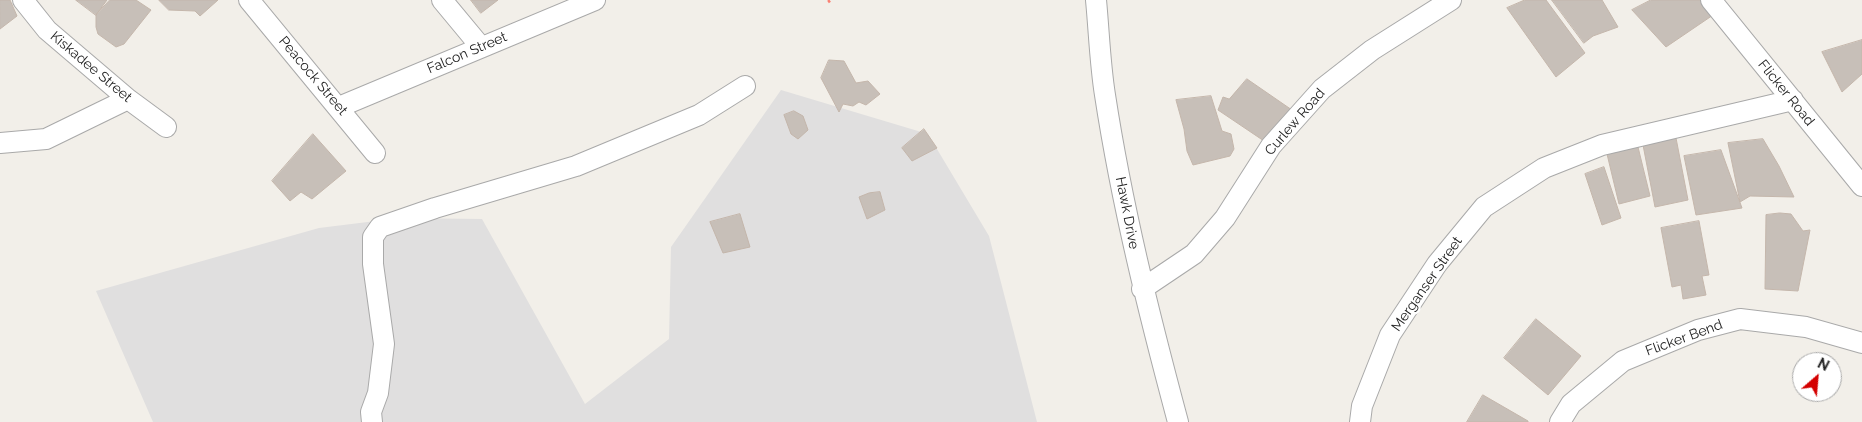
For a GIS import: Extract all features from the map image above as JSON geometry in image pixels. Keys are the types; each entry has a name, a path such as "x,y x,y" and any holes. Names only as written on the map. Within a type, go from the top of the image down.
{"street":[{"name":"Kiskadee Street","path":"22,0 47,30 128,99 166,127"},
{"name":"Peacock Street","path":"249,0 339,107 375,154"},
{"path":"442,0 481,46"},
{"name":"Falcon Street","path":"339,107 481,46 596,0"},
{"name":"Hawk Drive","path":"1096,0 1104,93 1142,289 1178,422"},
{"name":"Curlew Road","path":"1142,289 1194,254 1225,218 1271,146 1322,89 1372,50 1452,0"},
{"name":"Flicker Road","path":"1711,0 1862,186"},
{"path":"372,422 371,412 378,393 384,344 373,264 373,237 380,226 576,166 699,116 745,86"},
{"path":"0,143 46,139 128,99"},
{"name":"Merganser Street","path":"1360,422 1362,406 1390,335 1437,264 1484,207 1544,168 1602,145 1793,100"},
{"name":"Flicker Bend","path":"1560,422 1571,404 1623,361 1698,330 1740,320 1806,327 1862,343"}],"shaded area":[{"path":"781,90 928,134 989,236 1037,422 153,422 96,291 319,228 400,218 482,219 585,404 669,339 671,247"}],"building":[{"path":"0,0 10,0 17,16 0,29"},
{"path":"76,0 107,0 96,15"},
{"path":"110,0 136,0 151,10 124,44 116,47 98,34 96,27 96,15"},
{"path":"159,0 218,0 200,16 195,11 169,10"},
{"path":"471,0 498,0 481,13"},
{"path":"1525,0 1546,0 1585,53 1556,77 1507,8"},
{"path":"1552,0 1602,0 1618,27 1593,36 1584,43"},
{"path":"1651,0 1710,0 1719,11 1666,47 1632,10"},
{"path":"1862,40 1862,74 1842,92 1822,52"},
{"path":"829,60 844,61 856,83 868,81 880,94 866,105 859,102 853,106 843,104 839,112 821,78"},
{"path":"1247,79 1292,110 1267,143 1218,110 1223,97 1229,99"},
{"path":"1211,96 1222,131 1231,134 1234,149 1230,156 1193,165 1187,151 1184,129 1176,100"},
{"path":"794,111 803,116 808,130 798,139 791,134 784,115"},
{"path":"924,129 937,148 912,161 902,148"},
{"path":"313,134 346,171 312,199 301,192 290,201 272,181"},
{"path":"1676,138 1688,200 1655,207 1643,145"},
{"path":"1763,139 1794,197 1750,196 1740,202 1728,143"},
{"path":"1638,147 1650,196 1619,204 1607,154"},
{"path":"1721,150 1742,208 1696,215 1684,156"},
{"path":"1604,167 1621,218 1602,225 1585,174"},
{"path":"880,192 885,210 867,219 859,197 869,193"},
{"path":"740,214 750,247 723,253 710,222"},
{"path":"1791,214 1803,231 1810,230 1798,291 1765,289 1766,215"},
{"path":"1699,221 1709,275 1702,276 1706,295 1683,299 1681,285 1672,287 1661,228"},
{"path":"1536,319 1581,356 1548,395 1504,358"},
{"path":"1483,395 1528,421 1528,422 1467,422"}]}
